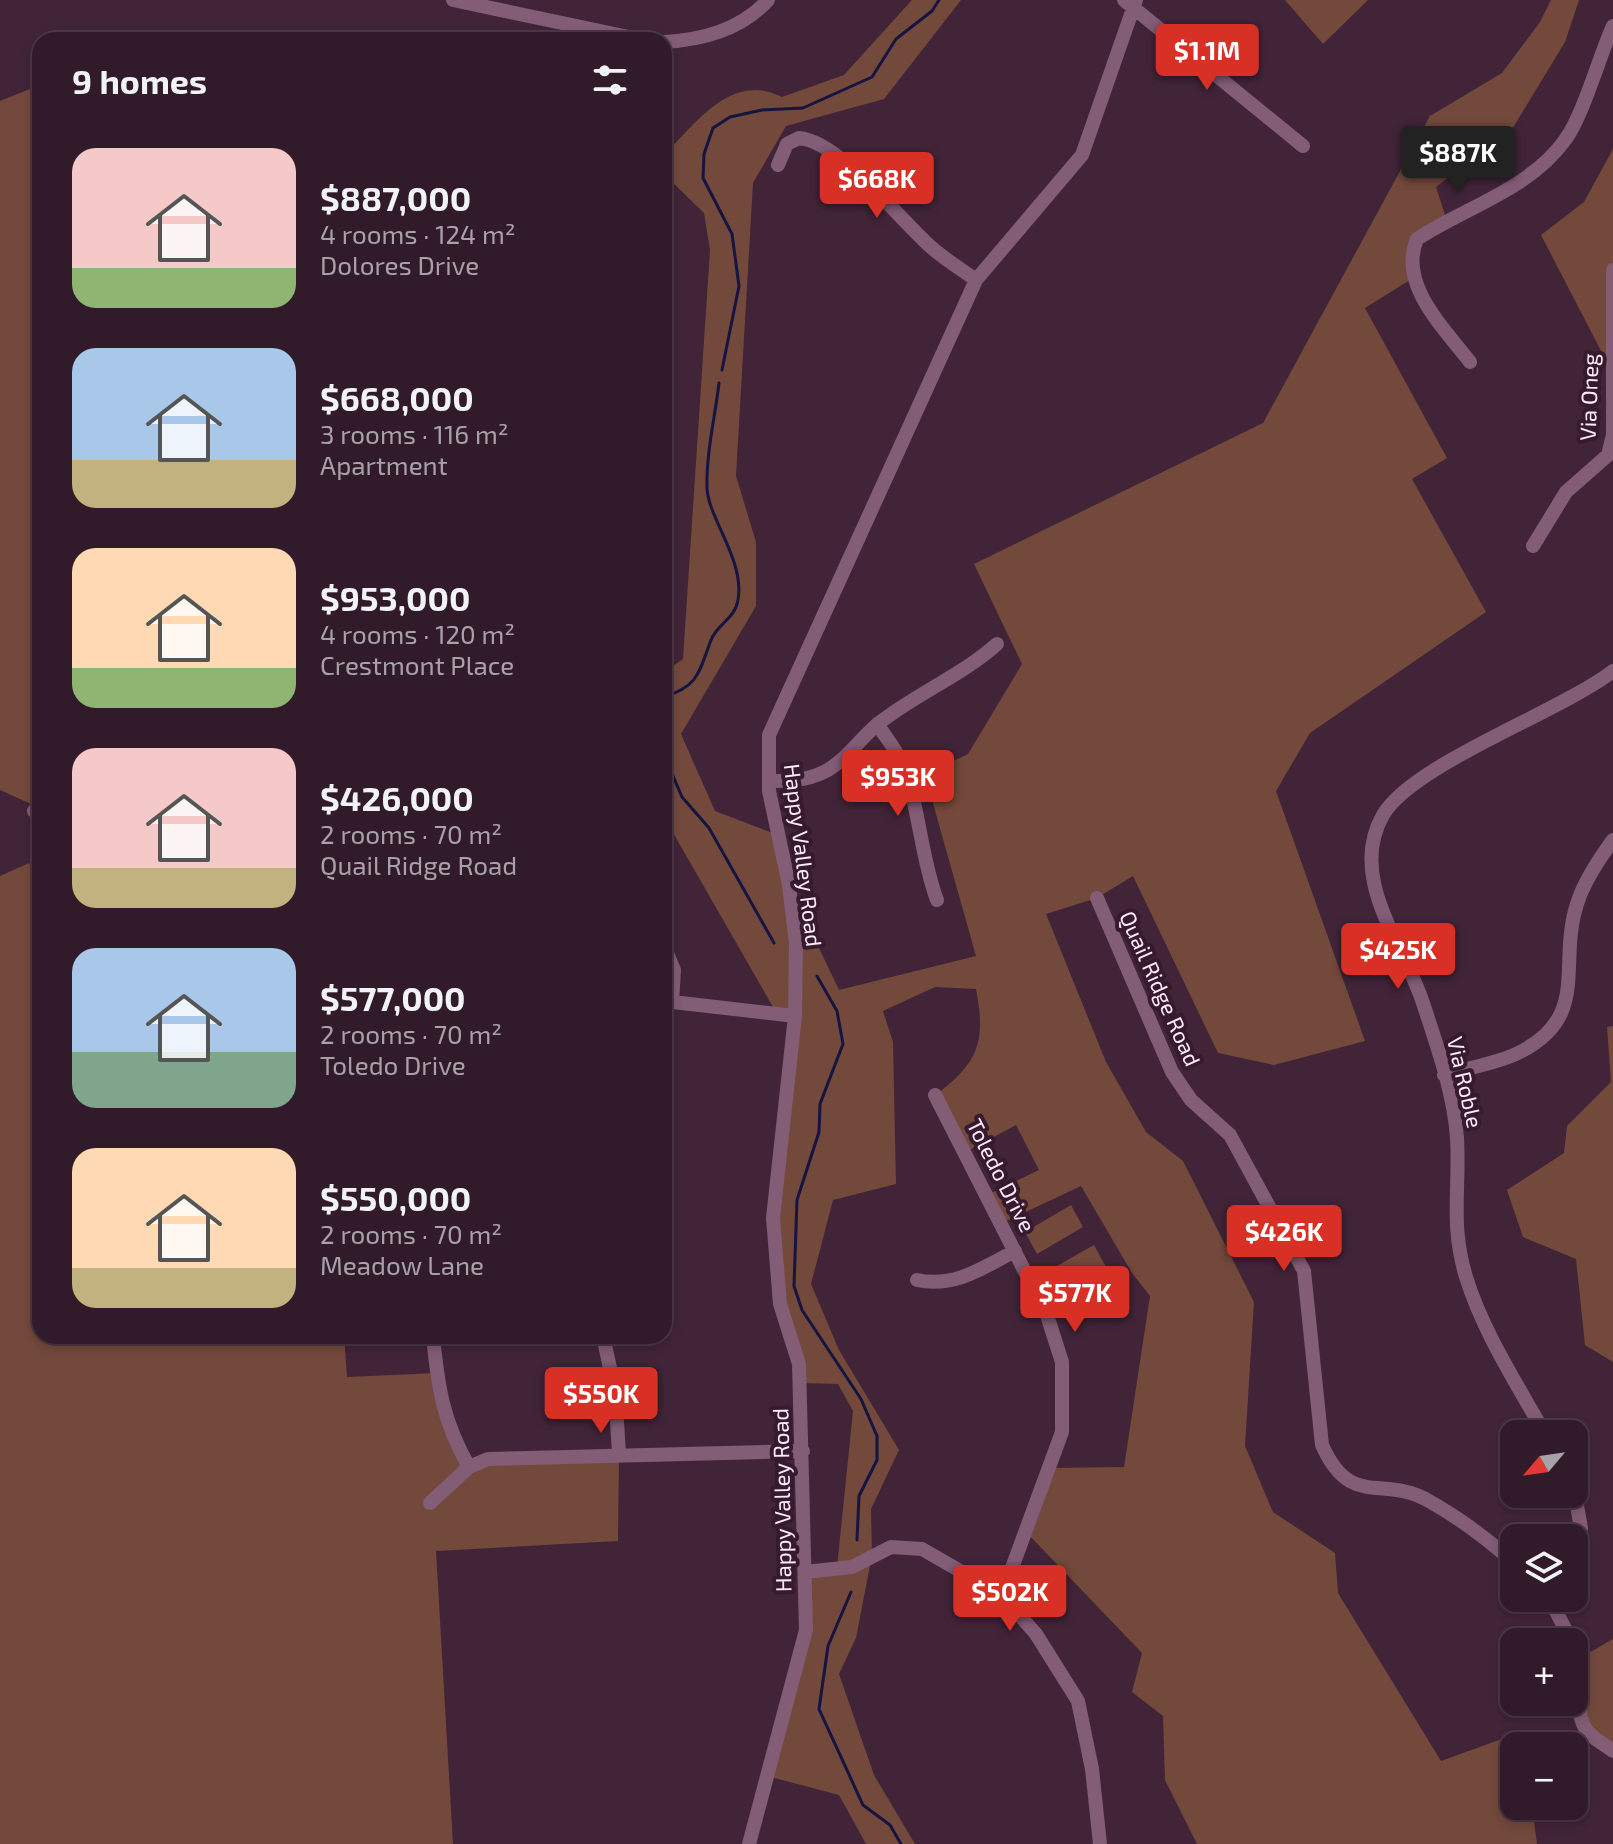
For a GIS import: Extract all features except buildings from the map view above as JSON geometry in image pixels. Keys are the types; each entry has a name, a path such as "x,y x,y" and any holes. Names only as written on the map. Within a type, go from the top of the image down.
{"street":[{"path":"453,0 581,32"},
{"path":"672,41 704,38 729,28 768,0"},
{"path":"1131,3 1303,146"},
{"name":"Happy Valley Road","path":"749,1844 806,1630 799,1364 780,1304 773,1218 795,1016 796,943 769,781 769,735 976,280 1082,155 1131,3"},
{"path":"1470,362 1434,316 1413,278 1411,254 1417,239 1510,188 1549,158 1566,139 1613,26"},
{"path":"778,165 787,144 799,138 820,143 873,189 933,249 976,280"},
{"name":"Via Oneg","path":"1533,546 1566,492 1608,455 1613,435 1613,270"},
{"path":"769,781 797,781 823,773 840,761 877,724 974,664 997,644"},
{"name":"Via Roble","path":"1538,1420 1474,1299 1465,1274 1454,1203 1457,1139 1444,1075 1418,989 1374,888 1371,850 1377,827 1390,805 1410,786 1613,671"},
{"path":"877,724 900,759 909,786 928,879 937,900"},
{"path":"1444,1075 1514,1055 1536,1042 1559,1019 1570,988 1571,933 1577,904 1597,862 1613,840"},
{"path":"1597,862 1613,864"},
{"name":"Quail Ridge Road","path":"1097,898 1172,1072 1191,1100 1230,1135 1304,1271 1322,1445 1332,1467 1357,1486 1428,1500 1500,1553"},
{"path":"672,1002 795,1016"},
{"name":"Toledo Drive","path":"935,1095 1015,1251 1056,1340 1065,1396 1062,1432 1051,1468 1002,1595"},
{"path":"917,1280 931,1283 965,1278 1015,1251"},
{"path":"434,1344 442,1408 450,1432 469,1467"},
{"path":"605,1344 615,1391 619,1453"},
{"path":"430,1503 469,1467 488,1459 619,1453 803,1451"},
{"path":"805,1572 852,1567 891,1547 922,1549 1002,1595 1036,1634 1078,1701 1092,1769 1100,1844"},
{"path":"1582,1716 1584,1727 1613,1751"}],"shaded area":[{"path":"912,0 961,0 884,99 786,126 753,183 736,476 756,542 756,606 681,734 715,811 778,835 789,885 839,990 976,956 925,775 968,754 1022,664 974,564 1263,423 1430,116 1502,73 1540,22 1551,0 1579,0 1565,42 1514,126 1436,187 1447,221 1417,239 1413,278 1365,308 1447,458 1412,479 1486,612 1310,733 1276,791 1365,1041 1274,1065 1218,1053 1133,876 1097,898 1046,914 1106,1062 1146,1132 1183,1161 1254,1302 1245,1446 1273,1512 1335,1553 1338,1593 1441,1761 1500,1740 1500,1820 1534,1820 1537,1844 1197,1844 1165,1780 1163,1716 1132,1692 1142,1653 1026,1532 1051,1468 1124,1467 1150,1296 1132,1273 1081,1186 1002,1223 987,1195 1039,1170 1016,1125 966,1152 935,1095 961,1072 976,1050 980,1023 976,989 935,987 883,1011 893,1042 896,1184 833,1200 811,1284 839,1350 899,1450 871,1509 872,1555 856,1638 839,1674 874,1775 915,1844 866,1844 839,1795 767,1776 801,1653 805,1572 837,1567 853,1411 838,1384 800,1383 775,1253 795,1017 777,1014 672,831 672,667 683,659 710,250 704,213 672,182 672,147 702,116 731,95 764,91 782,97 844,75"},
{"path":"1285,0 1368,0 1323,44"},
{"path":"32,88 32,804 0,790 0,101"},
{"path":"1613,149 1613,374 1541,235 1584,202"},
{"path":"29,863 32,868 32,1344 345,1344 347,1377 437,1373 469,1467 619,1453 618,1541 436,1551 453,1844 0,1844 0,876"},
{"path":"1613,1026 1613,1362 1585,1345 1576,1259 1523,1237 1507,1190 1564,1153 1567,1126 1611,1082 1607,1027"},
{"path":"1071,1205 1083,1227 1037,1254 1025,1232"},
{"path":"1094,1245 1106,1267 1060,1293 1048,1271"},
{"path":"1613,1639 1613,1751 1584,1727 1583,1716 1588,1716 1588,1653"}],"waterway":[{"path":"722,370 739,286 732,234 703,178 704,154 713,128 730,117 762,110 803,108 872,77 896,39 932,11 939,0"},
{"path":"672,694 691,683 696,676 714,634 733,612 738,600 739,585 732,555 713,513 707,488 709,449 719,383"},
{"path":"672,774 682,797 709,828 774,943"},
{"path":"817,976 837,1011 843,1044 820,1104 819,1132 797,1200 794,1286 802,1310 861,1399 877,1436 877,1460 859,1496 857,1540"},
{"path":"851,1592 828,1646 819,1709 863,1805 890,1825 901,1844"}]}
